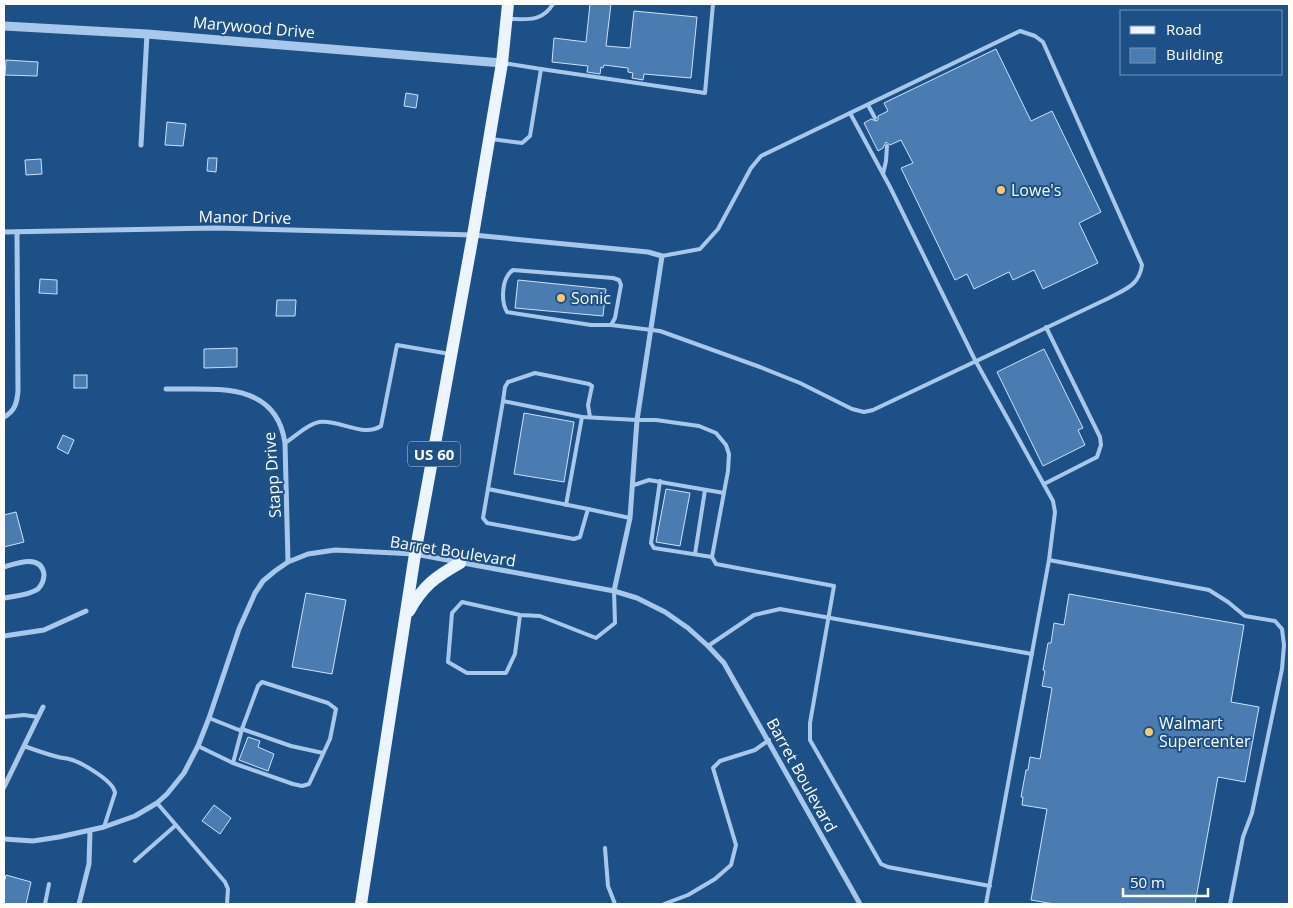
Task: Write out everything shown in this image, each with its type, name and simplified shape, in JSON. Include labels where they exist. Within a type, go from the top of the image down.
[{"type":"main road","name":"US 60","points":[[361,904],[415,554],[452,355],[502,63],[508,4]]},
{"type":"main road","points":[[406,617],[428,583],[460,563]]},
{"type":"street","name":"Marywood Drive","points":[[4,26],[148,34],[502,63]]},
{"type":"street","points":[[141,145],[148,34]]},
{"type":"street","name":"Manor Drive","points":[[4,232],[215,228],[473,235],[648,252],[662,256]]},
{"type":"street","points":[[4,416],[15,407],[18,391],[17,232]]},
{"type":"street","points":[[614,591],[630,518],[638,420],[662,256]]},
{"type":"street","name":"Stapp Drive","points":[[166,389],[230,390],[249,394],[258,398],[278,416],[285,443],[288,562]]},
{"type":"street","name":"Barret Boulevard","points":[[4,839],[33,841],[104,828],[135,816],[157,802],[176,784],[198,746],[210,718],[249,604],[263,581],[288,562],[308,554],[335,550],[415,554],[614,591],[637,598],[665,612],[688,628],[724,663],[860,904]]},
{"type":"street","points":[[4,566],[21,562],[34,562],[40,565],[44,572],[44,578],[39,588],[33,592],[4,598]]},
{"type":"street","points":[[4,636],[44,630],[86,611]]},
{"type":"street","points":[[4,787],[43,707]]},
{"type":"street","points":[[79,904],[89,864],[90,831]]},
{"type":"lane","points":[[506,19],[537,19],[548,11],[553,4]]},
{"type":"lane","points":[[502,63],[705,93],[713,4]]},
{"type":"lane","points":[[611,325],[615,318],[621,285],[619,280],[513,270],[508,273],[505,279],[504,306],[508,312],[601,326],[611,325],[650,329],[760,367],[800,383],[852,409],[864,412],[873,410],[1109,298],[1134,284],[1141,276],[1142,265],[1043,42],[1035,36],[1020,31],[761,156],[751,168],[718,229],[700,249],[662,256]]},
{"type":"lane","points":[[489,139],[522,143],[530,136],[541,69]]},
{"type":"lane","points":[[868,105],[875,118]]},
{"type":"lane","points":[[850,113],[883,174],[975,360],[1053,501],[1056,512],[1049,560],[986,904]]},
{"type":"lane","points":[[883,174],[887,146]]},
{"type":"lane","points":[[1044,484],[1097,458],[1102,445],[1100,437],[1046,327]]},
{"type":"lane","points":[[285,443],[318,422],[368,430],[377,429],[382,426],[397,345],[452,355]]},
{"type":"lane","points":[[588,509],[580,537],[574,539],[487,523],[483,518],[505,387],[508,382],[535,373],[589,384],[592,386],[588,405],[590,417]]},
{"type":"lane","points":[[503,401],[582,417],[656,420],[699,426],[716,433],[726,445],[729,454],[712,557],[716,564],[834,586],[810,723],[810,740],[881,864],[888,867],[990,886]]},
{"type":"lane","points":[[566,505],[582,417]]},
{"type":"lane","points":[[634,485],[649,480],[724,493]]},
{"type":"lane","points":[[660,482],[651,543],[654,548],[712,557]]},
{"type":"lane","points":[[488,489],[630,518]]},
{"type":"lane","points":[[695,554],[705,490]]},
{"type":"lane","points":[[1049,560],[1209,590],[1245,616],[1275,621],[1282,629],[1284,645],[1282,669],[1252,813],[1243,836],[1230,904]]},
{"type":"lane","points":[[520,615],[515,654],[506,673],[467,673],[448,662],[452,613],[462,602],[520,615],[540,616],[596,638],[615,623],[614,591]]},
{"type":"lane","points":[[708,646],[754,615],[780,609],[1032,654]]},
{"type":"lane","points":[[198,746],[233,763],[302,786],[309,784],[330,739],[336,709],[328,703],[262,682],[258,686],[242,729],[233,763]]},
{"type":"lane","points":[[4,717],[24,715],[38,717]]},
{"type":"lane","points":[[210,718],[239,730],[242,729],[291,746],[323,753]]},
{"type":"lane","points":[[664,904],[688,895],[708,883],[731,865],[736,845],[713,768],[720,761],[755,750],[769,740]]},
{"type":"lane","points":[[24,746],[70,759],[85,766],[114,787],[115,793],[104,828]]},
{"type":"lane","points":[[4,773],[9,777]]},
{"type":"lane","points":[[157,802],[225,882],[228,889],[227,904]]},
{"type":"lane","points":[[135,861],[176,825]]},
{"type":"lane","points":[[605,848],[608,886],[615,904]]},
{"type":"lane","points":[[45,904],[49,884]]},
{"type":"building","points":[[590,4],[611,4],[606,46],[630,48],[634,11],[697,17],[691,78],[644,74],[643,80],[632,78],[633,73],[628,72],[628,68],[604,65],[603,68],[601,67],[600,74],[587,72],[588,66],[552,62],[554,38],[586,42]]},
{"type":"building","name":"Lowe's","points":[[996,49],[1031,121],[1052,111],[1101,212],[1079,223],[1098,263],[1043,289],[1034,270],[1013,280],[1009,272],[974,289],[967,274],[955,280],[901,168],[913,163],[901,140],[890,145],[886,142],[883,148],[878,151],[864,123],[871,119],[878,120],[878,116],[888,111],[884,103]]},
{"type":"building","points":[[6,60],[38,62],[37,76],[5,75]]},
{"type":"building","points":[[406,93],[418,95],[416,108],[404,106]]},
{"type":"building","points":[[167,122],[186,124],[183,146],[165,145]]},
{"type":"building","points":[[208,158],[217,158],[216,172],[207,171]]},
{"type":"building","points":[[41,159],[42,174],[26,175],[25,160]]},
{"type":"building","points":[[40,279],[57,280],[57,294],[39,293]]},
{"type":"building","points":[[518,280],[606,289],[603,316],[515,308]]},
{"type":"building","points":[[277,300],[296,300],[295,316],[276,316]]},
{"type":"building","points":[[237,348],[237,367],[204,368],[204,349]]},
{"type":"building","points":[[1044,349],[1083,428],[1078,430],[1085,445],[1043,466],[997,372]]},
{"type":"building","points":[[74,375],[87,375],[87,388],[74,388]]},
{"type":"building","points":[[524,413],[574,422],[564,482],[514,474]]},
{"type":"building","points":[[63,435],[74,440],[68,454],[57,448]]},
{"type":"building","points":[[666,489],[690,493],[680,546],[656,542]]},
{"type":"building","points":[[16,512],[24,542],[4,547],[4,515]]},
{"type":"building","points":[[306,593],[346,600],[332,674],[292,667]]},
{"type":"building","name":"Walmart Supercenter","points":[[1069,594],[1244,625],[1231,702],[1259,707],[1245,782],[1218,777],[1195,904],[1054,904],[1031,900],[1047,809],[1022,805],[1023,797],[1021,797],[1030,757],[1040,759],[1052,688],[1042,686],[1045,671],[1043,670],[1048,643],[1051,643],[1054,623],[1064,625]]},
{"type":"building","points":[[248,737],[260,741],[258,747],[274,754],[268,771],[239,760]]},
{"type":"building","points":[[214,805],[231,818],[220,834],[202,821]]},
{"type":"building","points":[[6,875],[31,882],[26,904],[4,904]]},
{"type":"place","name":"Lowe's","points":[[1001,190]]},
{"type":"place","name":"Sonic","points":[[561,298]]},
{"type":"place","name":"Walmart Supercenter","points":[[1149,732]]}]
